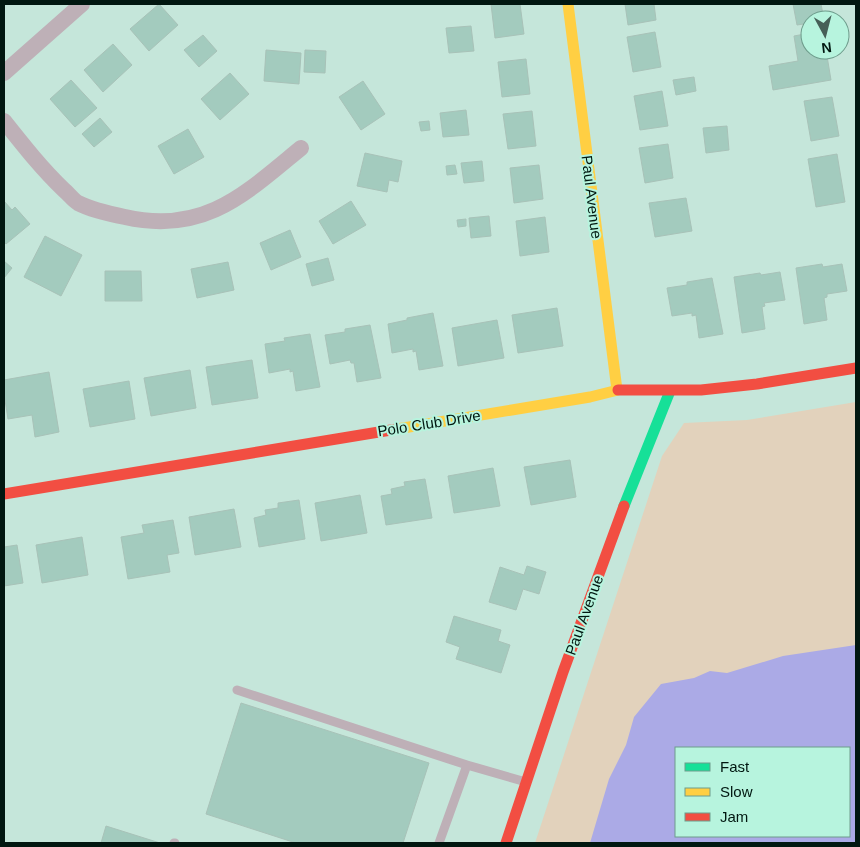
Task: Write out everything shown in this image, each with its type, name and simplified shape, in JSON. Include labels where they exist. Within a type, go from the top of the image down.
[{"type":"street","points":[[4,73],[82,4]]},
{"type":"street","name":"Paul Avenue","points":[[568,4],[617,390]]},
{"type":"street","points":[[4,122],[49,176],[78,202],[106,213],[143,221],[170,222],[195,217],[218,209],[249,190],[301,148]]},
{"type":"street","name":"Polo Club Drive","points":[[4,494],[617,390],[701,390],[757,384],[856,368]]},
{"type":"street","name":"Paul Avenue","points":[[506,843],[576,634],[670,390]]},
{"type":"lane","points":[[237,690],[467,765],[526,782]]},
{"type":"lane","points":[[439,843],[467,765]]},
{"type":"shaded area","points":[[856,402],[856,843],[535,843],[662,456],[684,423],[747,420]]},
{"type":"water","points":[[856,645],[856,843],[590,843],[609,779],[626,745],[634,717],[661,684],[694,678],[710,671],[727,673],[783,656]]},
{"type":"building","points":[[159,4],[178,25],[149,51],[130,29]]},
{"type":"building","points":[[491,4],[520,4],[524,34],[495,38]]},
{"type":"building","points":[[625,4],[654,4],[656,20],[628,25]]},
{"type":"building","points":[[793,4],[821,4],[822,10],[800,10],[800,25],[797,25]]},
{"type":"building","points":[[471,26],[474,51],[449,53],[446,28]]},
{"type":"building","points":[[655,32],[661,67],[633,72],[627,37]]},
{"type":"building","points":[[203,35],[217,51],[199,67],[184,50]]},
{"type":"building","points":[[800,35],[800,60],[828,60],[831,80],[773,90],[769,66],[798,61],[794,36]]},
{"type":"building","points":[[113,44],[132,65],[103,92],[84,70]]},
{"type":"building","points":[[266,50],[301,53],[299,84],[264,81]]},
{"type":"building","points":[[305,50],[326,51],[325,73],[304,72]]},
{"type":"building","points":[[526,59],[530,94],[502,97],[498,62]]},
{"type":"building","points":[[230,73],[249,94],[220,120],[201,99]]},
{"type":"building","points":[[694,77],[696,91],[676,95],[673,80]]},
{"type":"building","points":[[71,80],[97,108],[75,127],[50,99]]},
{"type":"building","points":[[363,81],[385,114],[361,130],[339,97]]},
{"type":"building","points":[[662,91],[668,126],[640,130],[634,96]]},
{"type":"building","points":[[832,97],[839,136],[811,141],[804,101]]},
{"type":"building","points":[[466,110],[469,135],[443,137],[440,113]]},
{"type":"building","points":[[532,111],[536,146],[508,149],[503,114]]},
{"type":"building","points":[[100,118],[112,132],[94,147],[82,134]]},
{"type":"building","points":[[429,121],[430,130],[421,131],[419,122]]},
{"type":"building","points":[[727,126],[729,150],[706,153],[703,128]]},
{"type":"building","points":[[188,129],[204,157],[174,174],[158,146]]},
{"type":"building","points":[[668,144],[673,178],[645,183],[639,148]]},
{"type":"building","points":[[365,153],[402,161],[398,182],[389,180],[387,192],[357,186]]},
{"type":"building","points":[[837,154],[845,202],[816,207],[808,159]]},
{"type":"building","points":[[482,161],[484,181],[464,183],[461,163]]},
{"type":"building","points":[[455,165],[457,174],[447,175],[446,166]]},
{"type":"building","points":[[539,165],[543,199],[514,203],[510,168]]},
{"type":"building","points":[[686,198],[692,231],[655,237],[649,203]]},
{"type":"building","points":[[4,201],[12,210],[15,207],[30,224],[6,244],[4,242]]},
{"type":"building","points":[[351,201],[366,225],[333,244],[319,221]]},
{"type":"building","points":[[489,216],[491,236],[471,238],[469,218]]},
{"type":"building","points":[[545,217],[549,252],[520,256],[516,221]]},
{"type":"building","points":[[466,219],[466,226],[458,227],[457,220]]},
{"type":"building","points":[[290,230],[301,257],[271,270],[260,243]]},
{"type":"building","points":[[45,236],[82,255],[61,296],[24,277]]},
{"type":"building","points":[[328,258],[334,280],[312,286],[306,264]]},
{"type":"building","points":[[4,261],[12,268],[4,278]]},
{"type":"building","points":[[228,262],[234,290],[197,298],[191,269]]},
{"type":"building","points":[[822,264],[823,267],[842,264],[847,291],[827,294],[827,297],[824,298],[827,320],[804,324],[796,268]]},
{"type":"building","points":[[105,271],[141,271],[142,301],[105,301]]},
{"type":"building","points":[[780,272],[785,300],[764,303],[765,306],[762,307],[765,329],[742,333],[734,277]]},
{"type":"building","points":[[712,278],[723,334],[699,338],[696,315],[692,316],[692,313],[672,316],[667,288],[687,285],[687,282]]},
{"type":"building","points":[[557,308],[563,346],[518,353],[512,315]]},
{"type":"building","points":[[433,313],[443,366],[419,370],[416,351],[413,352],[413,349],[392,353],[388,324]]},
{"type":"building","points":[[497,320],[504,358],[458,366],[452,328]]},
{"type":"building","points":[[370,325],[381,378],[357,382],[354,363],[351,363],[350,360],[330,364],[325,335],[345,332],[345,329]]},
{"type":"building","points":[[310,334],[320,387],[296,391],[293,371],[290,372],[290,369],[269,373],[265,344],[285,341],[284,338]]},
{"type":"building","points":[[252,360],[258,398],[212,405],[206,367]]},
{"type":"building","points":[[190,370],[196,408],[151,416],[144,378]]},
{"type":"building","points":[[49,372],[59,432],[35,437],[32,415],[8,419],[4,380]]},
{"type":"building","points":[[129,381],[135,419],[90,427],[83,389]]},
{"type":"building","points":[[570,460],[576,497],[531,505],[524,467]]},
{"type":"building","points":[[493,468],[500,506],[454,513],[448,476]]},
{"type":"building","points":[[425,479],[432,518],[386,525],[381,496],[392,494],[391,489],[405,486],[404,482]]},
{"type":"building","points":[[360,495],[367,533],[321,541],[315,503]]},
{"type":"building","points":[[299,500],[305,539],[259,547],[254,518],[266,515],[265,510],[278,508],[278,503]]},
{"type":"building","points":[[234,509],[241,547],[195,555],[189,517]]},
{"type":"building","points":[[173,520],[179,553],[167,555],[170,572],[128,579],[121,537],[144,533],[142,525]]},
{"type":"building","points":[[82,537],[88,575],[42,583],[36,545]]},
{"type":"building","points":[[17,545],[23,583],[4,586],[4,547]]},
{"type":"building","points":[[527,566],[546,572],[539,594],[523,589],[516,610],[489,602],[500,567],[524,575]]},
{"type":"building","points":[[454,616],[501,630],[498,641],[510,645],[501,673],[456,659],[460,647],[446,642]]},
{"type":"building","points":[[241,703],[429,763],[403,843],[296,843],[206,814]]},
{"type":"building","points":[[106,826],[160,843],[101,843]]},
{"type":"traffic: fast","points":[[624,506],[670,391]]},
{"type":"traffic: slow","points":[[568,4],[617,390]]},
{"type":"traffic: slow","points":[[397,429],[590,397],[618,390]]},
{"type":"traffic: jam","points":[[618,390],[701,390],[757,384],[856,368]]},
{"type":"traffic: jam","points":[[4,494],[397,429]]},
{"type":"traffic: jam","points":[[506,843],[563,672],[624,506]]}]
